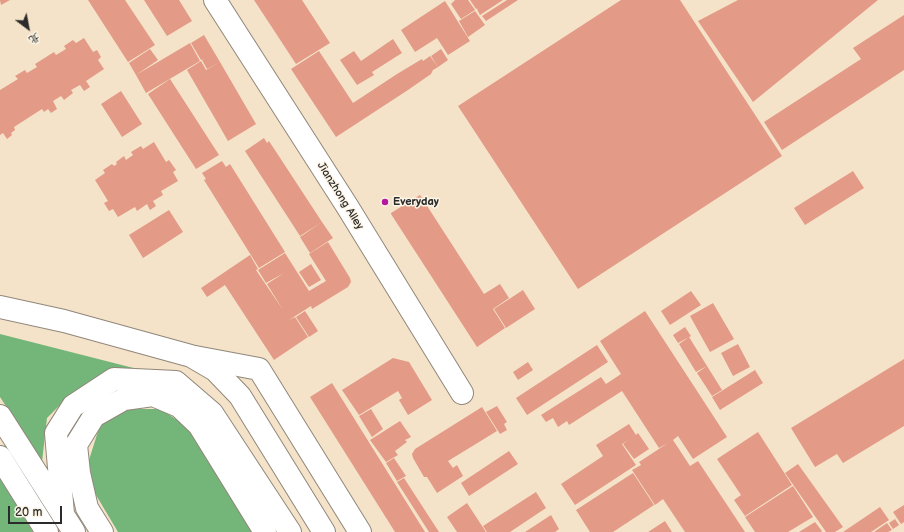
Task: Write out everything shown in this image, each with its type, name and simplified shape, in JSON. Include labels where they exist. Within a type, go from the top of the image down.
[{"type":"street","name":"Jianzhong Alley","points":[[215,0],[342,199],[462,393]]},
{"type":"street","points":[[0,307],[64,322],[191,356],[259,369],[360,532]]},
{"type":"street","points":[[191,356],[215,370],[240,396],[324,532]]},
{"type":"street","points":[[63,514],[56,432],[73,406],[114,379],[176,382],[212,413],[290,532]]},
{"type":"street","points":[[102,532],[87,508],[79,473],[76,445],[94,416],[124,399],[153,395],[179,406],[199,425],[265,532]]},
{"type":"street","points":[[0,416],[74,532]]},
{"type":"street","points":[[0,457],[47,532]]},
{"type":"green space","points":[[0,334],[165,376],[113,375],[72,393],[47,418],[42,462],[0,397]]},
{"type":"green space","points":[[119,409],[161,409],[193,431],[254,532],[118,532],[93,490],[89,460],[100,425]]},
{"type":"green space","points":[[0,478],[33,532],[0,532]]},
{"type":"building","points":[[0,0],[10,0],[1,5]]},
{"type":"building","points":[[88,0],[125,0],[155,45],[128,62]]},
{"type":"building","points":[[144,0],[179,0],[192,21],[167,36]]},
{"type":"building","points":[[254,0],[302,0],[330,43],[296,64]]},
{"type":"building","points":[[455,0],[468,0],[475,10],[461,19],[451,4]]},
{"type":"building","points":[[470,0],[503,0],[480,15],[477,9],[478,8],[476,9]]},
{"type":"building","points":[[507,0],[518,0],[486,21],[482,16]]},
{"type":"building","points":[[621,0],[680,0],[782,156],[578,289],[458,106]]},
{"type":"building","points":[[738,0],[878,0],[753,102],[698,21]]},
{"type":"building","points":[[445,1],[470,41],[448,55],[437,38],[415,52],[401,30]]},
{"type":"building","points":[[475,11],[485,25],[468,37],[459,21]]},
{"type":"building","points":[[904,15],[904,70],[782,150],[764,122],[861,59],[853,48]]},
{"type":"building","points":[[204,35],[220,62],[207,69],[202,60],[204,59],[201,60],[191,43]]},
{"type":"building","points":[[84,38],[93,52],[97,50],[101,57],[98,60],[104,69],[86,81],[90,87],[84,91],[80,85],[71,90],[73,93],[64,100],[61,96],[53,101],[57,109],[51,113],[48,109],[44,112],[42,109],[14,127],[15,130],[7,139],[3,133],[0,135],[0,90],[18,79],[15,76],[25,70],[27,73],[37,67],[35,64],[54,52],[56,55],[66,49],[64,46],[73,40],[76,43]]},
{"type":"building","points":[[393,39],[402,53],[372,72],[374,75],[357,85],[340,60],[354,51],[361,61]]},
{"type":"building","points":[[190,43],[200,61],[146,93],[136,75]]},
{"type":"building","points":[[150,49],[158,60],[136,75],[129,63]]},
{"type":"building","points":[[441,49],[448,60],[438,67],[431,56]]},
{"type":"building","points":[[319,51],[353,103],[397,74],[408,90],[336,137],[291,69]]},
{"type":"building","points":[[430,56],[438,67],[433,70],[431,74],[408,90],[397,74]]},
{"type":"building","points":[[201,61],[206,70],[220,62],[256,124],[228,141],[187,70]]},
{"type":"building","points":[[170,79],[219,155],[196,169],[148,94]]},
{"type":"building","points":[[121,91],[142,124],[122,137],[101,104]]},
{"type":"building","points":[[264,138],[267,143],[269,141],[322,222],[300,236],[245,151]]},
{"type":"building","points":[[154,142],[166,162],[169,160],[176,170],[173,172],[178,181],[161,191],[163,195],[153,201],[156,206],[150,210],[147,204],[137,211],[135,207],[118,217],[113,209],[109,211],[104,203],[108,201],[95,180],[105,173],[103,170],[112,164],[114,166],[117,164],[116,162],[124,156],[126,160],[133,155],[131,152],[141,146],[143,149]]},
{"type":"building","points":[[222,161],[226,167],[230,164],[285,252],[259,268],[204,180],[206,179],[202,173]]},
{"type":"building","points":[[853,171],[864,188],[805,225],[794,208]]},
{"type":"building","points":[[420,195],[484,294],[500,284],[509,298],[493,309],[505,328],[477,347],[391,214]]},
{"type":"building","points":[[169,210],[183,232],[143,258],[129,235]]},
{"type":"building","points":[[322,222],[333,238],[310,253],[300,237]]},
{"type":"building","points":[[328,242],[351,282],[348,287],[312,309],[311,306],[289,320],[295,317],[308,337],[274,360],[225,285],[207,297],[201,288],[250,255],[258,269],[256,270],[283,310],[267,284],[284,273],[266,283],[258,270],[285,253],[309,291],[326,281],[309,254]]},
{"type":"building","points":[[311,264],[321,280],[309,287],[299,272]]},
{"type":"building","points":[[523,290],[535,309],[506,328],[494,309]]},
{"type":"building","points":[[691,291],[701,305],[670,325],[661,311]]},
{"type":"building","points":[[713,303],[734,339],[710,352],[690,316]]},
{"type":"building","points":[[305,311],[318,331],[309,337],[296,317]]},
{"type":"building","points":[[645,311],[727,437],[693,459],[678,436],[673,440],[690,466],[698,461],[745,532],[685,532],[663,499],[655,505],[632,470],[641,465],[639,462],[668,443],[659,448],[622,391],[569,425],[567,421],[558,427],[553,418],[546,422],[541,415],[601,377],[606,384],[621,374],[600,341]]},
{"type":"building","points":[[685,327],[691,336],[678,343],[673,335]]},
{"type":"building","points":[[689,337],[707,366],[696,372],[679,344]]},
{"type":"building","points":[[738,344],[750,367],[733,376],[721,353]]},
{"type":"building","points":[[597,345],[608,362],[527,415],[516,398]]},
{"type":"building","points":[[393,358],[409,362],[432,400],[408,415],[399,400],[402,398],[398,391],[359,415],[342,390]]},
{"type":"building","points":[[904,359],[904,426],[843,463],[837,454],[815,467],[791,428]]},
{"type":"building","points":[[528,362],[533,370],[518,380],[513,372]]},
{"type":"building","points":[[707,366],[722,390],[712,396],[697,373]]},
{"type":"building","points":[[755,370],[763,383],[720,410],[712,397]]},
{"type":"building","points":[[332,383],[425,532],[395,532],[310,397]]},
{"type":"building","points":[[497,406],[507,422],[504,424],[507,430],[500,434],[486,412]]},
{"type":"building","points":[[482,407],[497,431],[448,461],[453,468],[457,465],[463,476],[437,493],[427,477],[424,477],[412,454],[415,449]]},
{"type":"building","points":[[371,409],[383,429],[372,437],[359,416]]},
{"type":"building","points":[[400,421],[411,437],[405,440],[407,442],[395,451],[398,455],[386,462],[370,440]]},
{"type":"building","points":[[629,424],[636,435],[638,433],[649,449],[634,459],[623,444],[628,440],[622,444],[636,465],[575,505],[561,484],[603,456],[596,445]]},
{"type":"building","points":[[758,432],[792,485],[745,516],[734,500],[741,495],[717,459]]},
{"type":"building","points":[[509,451],[518,464],[469,496],[461,483]]},
{"type":"building","points":[[394,458],[406,476],[397,481],[386,463]]},
{"type":"building","points":[[798,464],[843,527],[835,532],[826,532],[785,473]]},
{"type":"building","points":[[633,473],[654,505],[613,532],[590,532],[576,510]]},
{"type":"building","points":[[404,478],[439,532],[429,532],[397,482]]},
{"type":"building","points":[[793,486],[813,517],[788,532],[755,532],[745,517]]},
{"type":"building","points":[[536,492],[546,508],[510,532],[487,532],[483,526]]},
{"type":"building","points":[[467,503],[486,532],[457,532],[447,517]]},
{"type":"building","points":[[904,505],[904,522],[901,524],[893,512]]},
{"type":"building","points":[[880,507],[889,520],[871,532],[843,532]]},
{"type":"building","points":[[551,515],[559,529],[555,532],[525,532]]},
{"type":"building","points":[[895,519],[899,525],[893,529],[889,523]]},
{"type":"building","points":[[665,521],[672,532],[648,532]]},
{"type":"building","points":[[815,522],[822,531],[821,532],[799,532]]},
{"type":"building","points":[[887,523],[892,530],[888,532],[874,532]]},
{"type":"place","name":"Everyday","points":[[385,202]]}]
